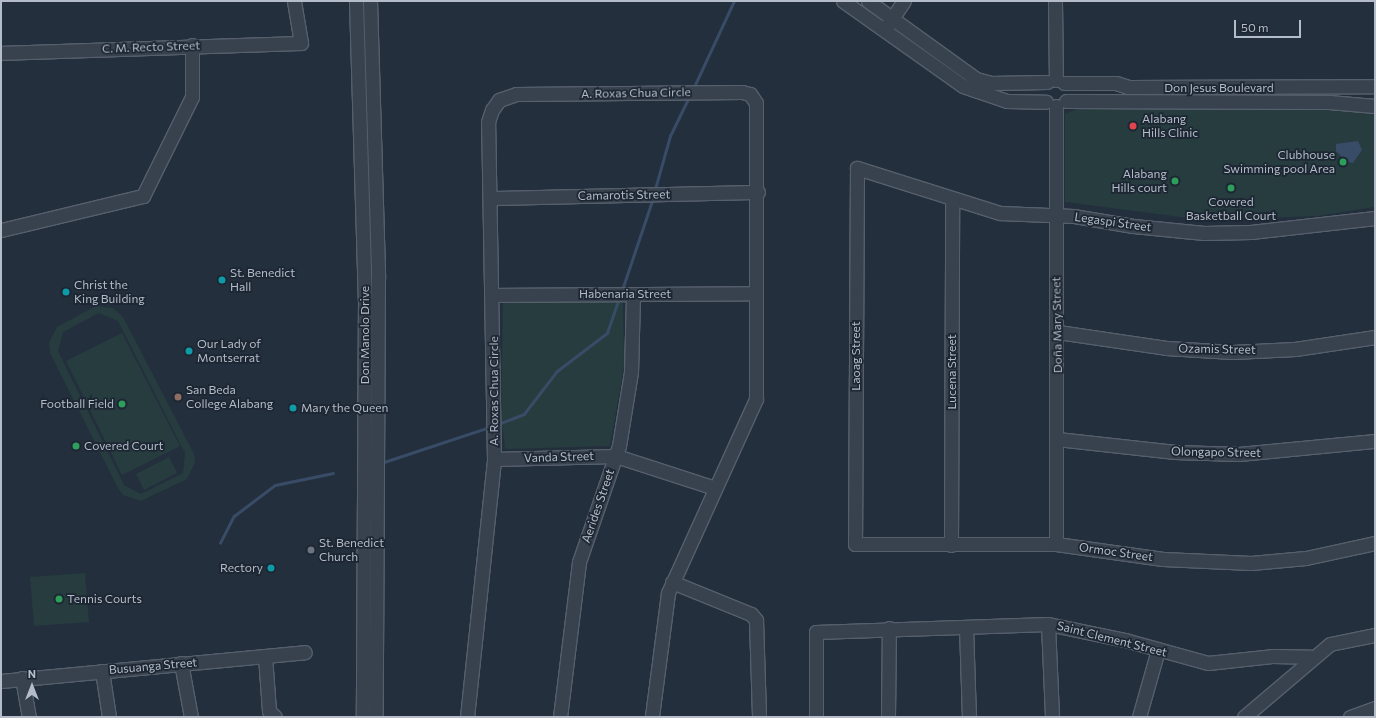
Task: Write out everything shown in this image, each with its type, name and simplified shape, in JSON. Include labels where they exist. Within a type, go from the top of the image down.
[{"type":"street","name":"C. M. Recto Street","points":[[1,53],[192,45],[301,43],[294,1]]},
{"type":"street","name":"Don Manolo Drive","points":[[356,1],[362,224],[372,363],[378,628],[376,717]]},
{"type":"street","name":"Don Manolo Drive","points":[[363,717],[377,224],[370,1]]},
{"type":"street","name":"Don Jesus Boulevard","points":[[843,1],[888,24],[966,74],[991,83],[1116,83],[1128,93],[1329,102],[1375,106]]},
{"type":"street","name":"Don Jesus Boulevard","points":[[868,1],[888,24],[962,86],[1007,101],[1056,103],[1128,93],[1375,86]]},
{"type":"street","points":[[888,24],[904,1]]},
{"type":"street","points":[[1055,1],[1056,82]]},
{"type":"street","points":[[1,230],[143,196],[192,97],[192,45]]},
{"type":"street","points":[[1056,82],[1068,90],[1056,103],[1042,92],[1056,82]]},
{"type":"street","points":[[989,96],[991,83]]},
{"type":"street","points":[[1329,88],[1329,102]]},
{"type":"street","name":"A. Roxas Chua Circle","points":[[468,717],[494,460],[494,295],[488,122],[499,100],[516,94],[742,92],[750,94],[756,103],[758,192],[756,399],[672,582],[652,717]]},
{"type":"street","name":"Doña Mary Street","points":[[1056,103],[1054,217],[1058,332],[1056,544]]},
{"type":"street","name":"Legaspi Street","points":[[857,168],[1000,213],[1054,217],[1073,216],[1133,226],[1204,233],[1293,230],[1375,218]]},
{"type":"street","name":"Laoag Street","points":[[855,544],[857,168]]},
{"type":"street","name":"Camarotis Street","points":[[491,198],[758,192]]},
{"type":"street","name":"Lucena Street","points":[[951,545],[952,199]]},
{"type":"street","points":[[362,224],[377,224]]},
{"type":"street","name":"Habenaria Street","points":[[494,295],[756,293]]},
{"type":"street","name":"Aerides Street","points":[[560,717],[579,562],[616,456],[631,372],[625,295]]},
{"type":"street","name":"Ozamis Street","points":[[1058,332],[1166,348],[1233,352],[1295,349],[1375,337]]},
{"type":"street","name":"Olongapo Street","points":[[1058,438],[1175,452],[1239,454],[1375,441]]},
{"type":"street","name":"Vanda Street","points":[[494,460],[616,456],[715,488]]},
{"type":"street","name":"Ormoc Street","points":[[855,544],[1056,544],[1162,559],[1250,563],[1306,558],[1375,543]]},
{"type":"street","points":[[672,582],[751,614],[756,620],[759,717]]},
{"type":"street","points":[[365,624],[378,628]]},
{"type":"street","points":[[1048,624],[1052,717]]},
{"type":"street","name":"Saint Clement Street","points":[[816,717],[816,632],[889,628],[1048,624],[1208,663],[1272,656],[1311,657]]},
{"type":"street","points":[[966,627],[969,717]]},
{"type":"street","points":[[888,717],[889,628]]},
{"type":"street","points":[[1244,717],[1311,657],[1330,644],[1375,635]]},
{"type":"street","points":[[1139,717],[1158,650]]},
{"type":"street","name":"Busuanga Street","points":[[1,681],[305,652]]},
{"type":"street","points":[[264,656],[269,711],[275,717]]},
{"type":"street","points":[[181,663],[191,717]]},
{"type":"street","points":[[102,671],[110,717]]},
{"type":"street","points":[[22,678],[29,717]]},
{"type":"street","points":[[1354,716],[1375,708]]},
{"type":"green space","points":[[1375,102],[1375,207],[1317,216],[1204,220],[1065,202],[1065,114],[1082,107]]},
{"type":"green space","points":[[623,301],[624,367],[610,446],[505,449],[501,413],[503,302]]},
{"type":"green space","points":[[96,306],[113,308],[123,317],[194,454],[195,462],[187,479],[141,501],[123,495],[118,488],[50,353],[49,342],[57,327]],"holes":[[[99,313],[118,321],[185,453],[183,473],[141,494],[124,485],[58,351],[63,332]]]},
{"type":"green space","name":"Football Field","points":[[122,333],[180,446],[122,475],[66,361]]},
{"type":"green space","points":[[169,457],[177,473],[144,490],[136,474]]},
{"type":"green space","name":"Tennis Courts","points":[[85,573],[89,622],[34,626],[30,577]]},
{"type":"water","points":[[1358,141],[1362,150],[1353,163],[1347,162],[1336,151],[1336,144]]},
{"type":"waterway","points":[[693,89],[734,1]]},
{"type":"waterway","points":[[655,189],[670,136],[689,97]]},
{"type":"waterway","points":[[622,290],[653,198]]},
{"type":"waterway","points":[[498,424],[524,414],[557,371],[607,333],[619,299]]},
{"type":"waterway","points":[[384,462],[490,427]]},
{"type":"waterway","points":[[220,543],[234,516],[275,485],[333,473]]},
{"type":"place","name":"Alabang Hills Clinic","points":[[1133,126]]},
{"type":"place","name":"Clubhouse Swimming pool Area","points":[[1343,162]]},
{"type":"place","name":"Alabang Hills court","points":[[1175,181]]},
{"type":"place","name":"Covered Basketball Court","points":[[1231,188]]},
{"type":"place","name":"St. Benedict Hall","points":[[222,280]]},
{"type":"place","name":"Christ the King Building","points":[[66,292]]},
{"type":"place","name":"Our Lady of Montserrat","points":[[189,351]]},
{"type":"place","name":"San Beda College Alabang","points":[[178,397]]},
{"type":"place","name":"Football Field","points":[[122,404]]},
{"type":"place","name":"Mary the Queen","points":[[293,408]]},
{"type":"place","name":"Covered Court","points":[[76,446]]},
{"type":"place","name":"St. Benedict Church","points":[[311,550]]},
{"type":"place","name":"Rectory","points":[[271,568]]},
{"type":"place","name":"Tennis Courts","points":[[59,599]]}]
